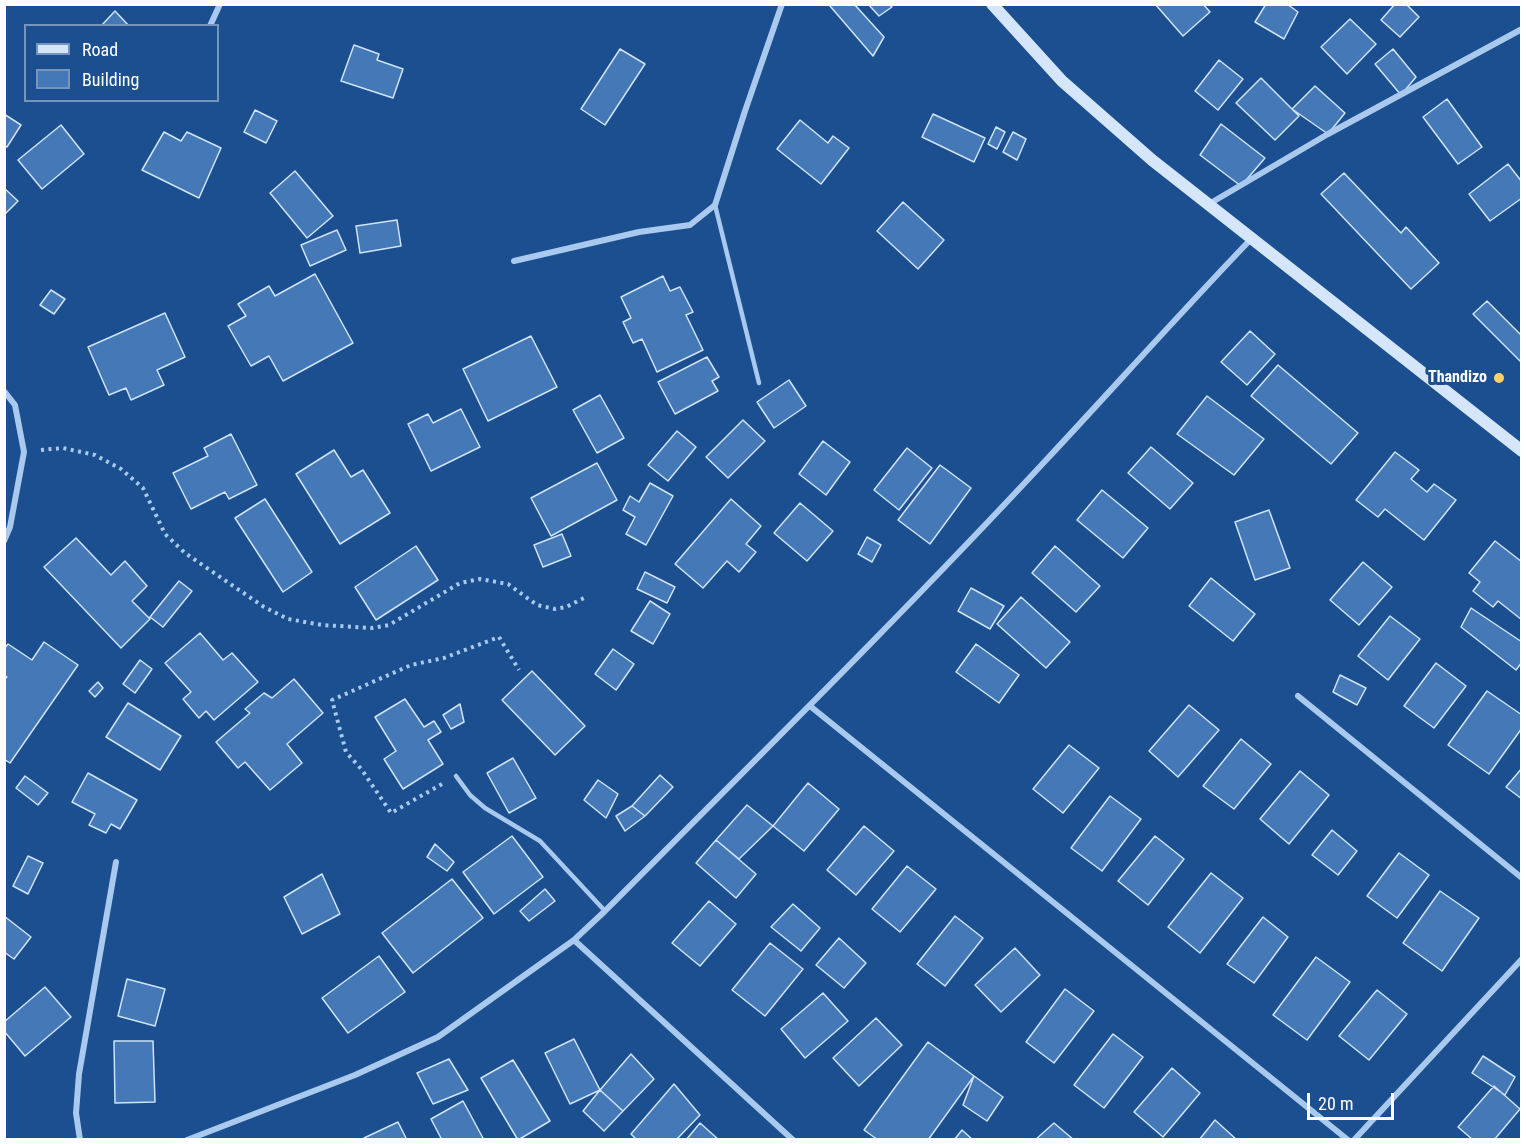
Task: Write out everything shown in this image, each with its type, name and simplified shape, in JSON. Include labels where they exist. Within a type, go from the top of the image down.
[{"type":"main road","points":[[992,4],[1062,81],[1152,160],[1521,451]]},
{"type":"street","points":[[211,24],[220,4]]},
{"type":"street","points":[[514,261],[639,232],[690,225],[715,205],[744,111],[782,4]]},
{"type":"street","points":[[1209,204],[1328,134],[1521,29]]},
{"type":"street","points":[[187,1140],[355,1075],[438,1037],[574,939],[605,911],[810,706],[1048,458],[1149,346],[1252,238]]},
{"type":"street","points":[[4,391],[15,405],[24,452],[10,527],[4,541]]},
{"type":"street","points":[[1298,696],[1521,878]]},
{"type":"street","points":[[810,706],[1348,1140]]},
{"type":"street","points":[[81,1140],[76,1113],[79,1074],[116,862]]},
{"type":"street","points":[[574,939],[793,1140]]},
{"type":"street","points":[[1354,1140],[1521,959]]},
{"type":"lane","points":[[715,205],[759,383]]},
{"type":"lane","points":[[456,776],[470,795],[485,808],[540,841],[605,911]]},
{"type":"path","points":[[24,452],[63,448],[95,455],[121,469],[143,488],[165,534],[185,553],[264,607],[288,619],[322,625],[372,628],[389,625],[460,583],[480,579],[508,584],[537,605],[555,609],[566,607],[584,598]]},
{"type":"path","points":[[456,776],[391,813],[362,770],[346,752],[332,700],[411,665],[444,658],[499,637],[519,670]]},
{"type":"building","points":[[831,4],[854,4],[884,37],[873,56],[830,6]]},
{"type":"building","points":[[868,4],[889,4],[892,7],[879,16]]},
{"type":"building","points":[[1155,4],[1203,4],[1210,12],[1183,36]]},
{"type":"building","points":[[1266,4],[1287,4],[1298,12],[1284,39],[1255,22]]},
{"type":"building","points":[[1395,4],[1406,4],[1419,17],[1400,37],[1381,20]]},
{"type":"building","points":[[115,11],[127,24],[103,24]]},
{"type":"building","points":[[1350,19],[1376,44],[1347,74],[1321,47]]},
{"type":"building","points":[[354,45],[379,54],[377,60],[403,69],[393,98],[341,81]]},
{"type":"building","points":[[620,49],[645,64],[605,125],[581,109]]},
{"type":"building","points":[[1393,49],[1416,77],[1401,95],[1375,64]]},
{"type":"building","points":[[1219,60],[1243,79],[1218,110],[1195,91]]},
{"type":"building","points":[[1261,78],[1299,116],[1275,140],[1236,103]]},
{"type":"building","points":[[1315,86],[1345,113],[1328,134],[1292,109]]},
{"type":"building","points":[[1447,99],[1482,147],[1458,164],[1423,117]]},
{"type":"building","points":[[255,110],[277,121],[266,143],[244,132]]},
{"type":"building","points":[[4,114],[21,125],[7,147],[4,145]]},
{"type":"building","points":[[933,114],[985,138],[974,162],[922,137]]},
{"type":"building","points":[[800,120],[828,143],[833,136],[849,148],[821,184],[777,149]]},
{"type":"building","points":[[1221,124],[1265,158],[1241,186],[1200,155]]},
{"type":"building","points":[[61,125],[84,154],[42,189],[18,160]]},
{"type":"building","points":[[996,127],[1005,132],[997,149],[988,144]]},
{"type":"building","points":[[164,132],[181,141],[187,132],[221,148],[199,198],[142,170]]},
{"type":"building","points":[[1013,132],[1026,139],[1017,160],[1003,152]]},
{"type":"building","points":[[1508,164],[1522,182],[1522,198],[1490,221],[1469,194]]},
{"type":"building","points":[[295,171],[333,216],[307,238],[270,193]]},
{"type":"building","points":[[1344,173],[1401,233],[1406,227],[1439,263],[1411,289],[1321,194]]},
{"type":"building","points":[[4,188],[18,201],[4,215]]},
{"type":"building","points":[[903,202],[944,240],[918,269],[877,231]]},
{"type":"building","points":[[397,220],[401,246],[360,253],[356,226]]},
{"type":"building","points":[[337,230],[346,250],[310,266],[301,245]]},
{"type":"building","points":[[315,274],[353,343],[283,381],[269,356],[251,366],[228,326],[246,316],[238,304],[269,286],[275,296]]},
{"type":"building","points":[[663,276],[670,291],[680,287],[693,312],[686,315],[703,350],[657,372],[642,339],[633,343],[623,322],[631,318],[621,297]]},
{"type":"building","points":[[51,290],[65,299],[54,314],[40,305]]},
{"type":"building","points":[[1487,301],[1522,336],[1522,363],[1473,314]]},
{"type":"building","points":[[165,313],[185,357],[157,370],[164,385],[131,400],[126,388],[109,395],[88,347]]},
{"type":"building","points":[[1250,331],[1275,354],[1247,385],[1221,362]]},
{"type":"building","points":[[531,336],[557,387],[488,421],[463,369]]},
{"type":"building","points":[[707,357],[719,377],[712,381],[718,391],[675,414],[658,382]]},
{"type":"building","points":[[1278,365],[1358,433],[1331,464],[1251,396]]},
{"type":"building","points":[[789,380],[806,406],[774,428],[757,402]]},
{"type":"building","points":[[600,395],[624,438],[597,453],[573,410]]},
{"type":"building","points":[[1207,396],[1264,439],[1234,475],[1177,434]]},
{"type":"building","points":[[461,409],[480,447],[431,471],[408,424],[428,414],[433,423]]},
{"type":"building","points":[[743,420],[765,441],[728,478],[706,457]]},
{"type":"building","points":[[677,431],[696,447],[668,481],[648,465]]},
{"type":"building","points":[[231,434],[257,485],[229,499],[225,492],[191,509],[173,473],[208,456],[204,448]]},
{"type":"building","points":[[823,441],[850,462],[826,495],[799,474]]},
{"type":"building","points":[[1151,447],[1193,483],[1170,509],[1128,473]]},
{"type":"building","points":[[907,448],[932,468],[899,510],[874,490]]},
{"type":"building","points":[[334,450],[351,477],[363,470],[390,513],[340,544],[296,474]]},
{"type":"building","points":[[1395,452],[1419,470],[1411,479],[1427,492],[1434,484],[1456,500],[1424,540],[1385,509],[1378,517],[1356,500]]},
{"type":"building","points":[[597,463],[617,500],[551,536],[531,498]]},
{"type":"building","points":[[940,465],[971,488],[930,544],[898,520]]},
{"type":"building","points":[[650,483],[673,496],[646,545],[626,534],[635,517],[623,510],[630,496],[639,502]]},
{"type":"building","points":[[1102,490],[1148,528],[1123,558],[1077,520]]},
{"type":"building","points":[[265,499],[312,572],[283,592],[235,518]]},
{"type":"building","points":[[731,499],[761,526],[746,544],[756,552],[739,572],[727,561],[703,588],[675,564]]},
{"type":"building","points":[[800,503],[833,531],[807,561],[774,533]]},
{"type":"building","points":[[1269,510],[1290,568],[1255,580],[1235,522]]},
{"type":"building","points":[[562,534],[571,556],[543,567],[534,545]]},
{"type":"building","points":[[867,537],[881,545],[872,562],[858,554]]},
{"type":"building","points":[[76,538],[111,575],[125,561],[147,586],[132,601],[150,619],[121,648],[44,567]]},
{"type":"building","points":[[1495,541],[1522,562],[1522,620],[1498,601],[1493,607],[1473,591],[1480,582],[1469,573]]},
{"type":"building","points":[[416,546],[438,580],[376,620],[355,587]]},
{"type":"building","points":[[1055,546],[1100,586],[1076,612],[1032,573]]},
{"type":"building","points":[[1363,562],[1392,587],[1359,625],[1330,600]]},
{"type":"building","points":[[645,572],[675,587],[667,603],[637,589]]},
{"type":"building","points":[[1211,578],[1255,614],[1233,641],[1189,606]]},
{"type":"building","points":[[179,581],[192,591],[163,627],[150,617]]},
{"type":"building","points":[[971,588],[1004,606],[990,629],[958,611]]},
{"type":"building","points":[[1021,597],[1070,642],[1046,668],[997,624]]},
{"type":"building","points":[[650,601],[670,614],[653,644],[631,631]]},
{"type":"building","points":[[1471,608],[1522,642],[1522,662],[1516,670],[1461,627]]},
{"type":"building","points":[[1390,616],[1420,639],[1388,680],[1358,656]]},
{"type":"building","points":[[200,633],[223,660],[232,653],[258,682],[214,720],[206,711],[199,718],[183,699],[191,692],[165,663]]},
{"type":"building","points":[[44,642],[78,665],[10,763],[4,759],[4,680],[7,677],[4,675],[4,649],[8,644],[32,660]]},
{"type":"building","points":[[976,644],[1019,675],[999,703],[956,672]]},
{"type":"building","points":[[613,649],[634,664],[616,690],[595,674]]},
{"type":"building","points":[[140,660],[152,669],[135,693],[123,684]]},
{"type":"building","points":[[1436,663],[1466,686],[1434,728],[1404,706]]},
{"type":"building","points":[[532,671],[585,726],[555,755],[502,700]]},
{"type":"building","points":[[1340,675],[1366,688],[1357,705],[1333,692]]},
{"type":"building","points":[[294,679],[323,713],[287,744],[302,763],[270,790],[245,762],[238,768],[216,742],[250,713],[245,709],[264,693],[272,698]]},
{"type":"building","points":[[98,682],[103,688],[95,697],[89,691]]},
{"type":"building","points":[[1487,691],[1522,715],[1522,728],[1489,774],[1448,745]]},
{"type":"building","points":[[405,699],[424,727],[434,721],[441,732],[428,740],[443,764],[403,789],[384,759],[396,751],[375,717]]},
{"type":"building","points":[[128,703],[181,736],[160,770],[106,737]]},
{"type":"building","points":[[460,704],[464,722],[451,729],[443,715]]},
{"type":"building","points":[[1189,705],[1219,730],[1178,777],[1149,751]]},
{"type":"building","points":[[1241,739],[1271,764],[1234,809],[1203,786]]},
{"type":"building","points":[[1069,745],[1099,768],[1063,813],[1033,789]]},
{"type":"building","points":[[513,758],[536,798],[509,813],[487,773]]},
{"type":"building","points":[[1522,768],[1522,799],[1506,787]]},
{"type":"building","points":[[1300,771],[1329,795],[1289,844],[1260,819]]},
{"type":"building","points":[[88,773],[137,800],[120,829],[111,824],[106,833],[89,825],[95,814],[72,802]]},
{"type":"building","points":[[660,775],[673,787],[645,816],[632,806]]},
{"type":"building","points":[[25,776],[48,793],[38,805],[16,788]]},
{"type":"building","points":[[598,780],[618,794],[606,818],[584,800]]},
{"type":"building","points":[[808,783],[839,809],[804,851],[773,826]]},
{"type":"building","points":[[1110,796],[1141,819],[1102,871],[1071,848]]},
{"type":"building","points":[[747,805],[773,826],[739,859],[716,840]]},
{"type":"building","points":[[632,806],[645,816],[625,831],[616,816]]},
{"type":"building","points":[[864,826],[894,851],[856,895],[827,870]]},
{"type":"building","points":[[1332,830],[1357,851],[1338,875],[1312,855]]},
{"type":"building","points":[[512,836],[543,877],[494,914],[463,872]]},
{"type":"building","points":[[1155,836],[1184,859],[1148,905],[1118,881]]},
{"type":"building","points":[[716,840],[756,874],[736,898],[696,863]]},
{"type":"building","points":[[435,844],[454,862],[447,871],[427,857]]},
{"type":"building","points":[[1399,853],[1429,875],[1397,918],[1367,896]]},
{"type":"building","points":[[28,856],[43,863],[28,894],[13,886]]},
{"type":"building","points":[[907,866],[936,889],[900,932],[872,909]]},
{"type":"building","points":[[1211,873],[1243,898],[1200,953],[1168,927]]},
{"type":"building","points":[[322,874],[340,914],[302,934],[284,897]]},
{"type":"building","points":[[452,879],[483,918],[413,973],[382,933]]},
{"type":"building","points":[[545,889],[555,901],[529,921],[520,911]]},
{"type":"building","points":[[1440,891],[1479,918],[1442,971],[1403,943]]},
{"type":"building","points":[[709,901],[736,924],[700,966],[672,943]]},
{"type":"building","points":[[793,904],[820,928],[801,951],[771,927]]},
{"type":"building","points":[[4,916],[31,937],[14,959],[4,952]]},
{"type":"building","points":[[955,916],[983,938],[945,986],[917,964]]},
{"type":"building","points":[[1263,917],[1288,937],[1254,983],[1227,964]]},
{"type":"building","points":[[839,938],[866,963],[844,988],[816,965]]},
{"type":"building","points":[[770,943],[803,969],[765,1016],[732,990]]},
{"type":"building","points":[[1015,948],[1040,975],[1001,1012],[975,985]]},
{"type":"building","points":[[379,956],[405,992],[348,1033],[322,998]]},
{"type":"building","points":[[1316,957],[1350,982],[1307,1040],[1273,1015]]},
{"type":"building","points":[[127,979],[165,989],[155,1026],[118,1016]]},
{"type":"building","points":[[45,987],[71,1017],[25,1056],[4,1031],[4,1022]]},
{"type":"building","points":[[1065,989],[1094,1011],[1054,1063],[1026,1042]]},
{"type":"building","points":[[1377,990],[1407,1014],[1369,1060],[1339,1036]]},
{"type":"building","points":[[823,993],[848,1021],[805,1058],[781,1029]]},
{"type":"building","points":[[876,1018],[902,1045],[859,1086],[833,1058]]},
{"type":"building","points":[[1113,1034],[1143,1057],[1104,1108],[1074,1085]]},
{"type":"building","points":[[574,1039],[600,1090],[570,1104],[545,1053]]},
{"type":"building","points":[[114,1041],[153,1041],[155,1102],[115,1103]]},
{"type":"building","points":[[928,1042],[974,1076],[928,1140],[878,1140],[864,1130]]},
{"type":"building","points":[[631,1054],[654,1079],[623,1111],[600,1090]]},
{"type":"building","points":[[1483,1056],[1515,1077],[1505,1095],[1472,1073]]},
{"type":"building","points":[[449,1059],[468,1090],[433,1104],[417,1073]]},
{"type":"building","points":[[513,1060],[550,1121],[518,1140],[481,1078]]},
{"type":"building","points":[[1172,1068],[1200,1093],[1163,1137],[1134,1112]]},
{"type":"building","points":[[974,1076],[1003,1097],[987,1121],[963,1105]]},
{"type":"building","points":[[674,1084],[700,1115],[676,1140],[637,1140],[631,1134]]},
{"type":"building","points":[[1494,1086],[1520,1109],[1494,1140],[1473,1140],[1458,1127]]},
{"type":"building","points":[[600,1090],[623,1111],[604,1131],[583,1111]]},
{"type":"building","points":[[463,1101],[484,1140],[442,1140],[431,1119]]},
{"type":"building","points":[[1215,1120],[1237,1140],[1199,1140]]},
{"type":"building","points":[[398,1122],[407,1140],[364,1140],[364,1138]]},
{"type":"building","points":[[700,1123],[719,1140],[686,1140]]},
{"type":"building","points":[[1054,1123],[1074,1140],[1035,1140]]},
{"type":"building","points":[[962,1130],[973,1140],[954,1140]]},
{"type":"place","name":"Thandizo","points":[[1499,378]]}]
